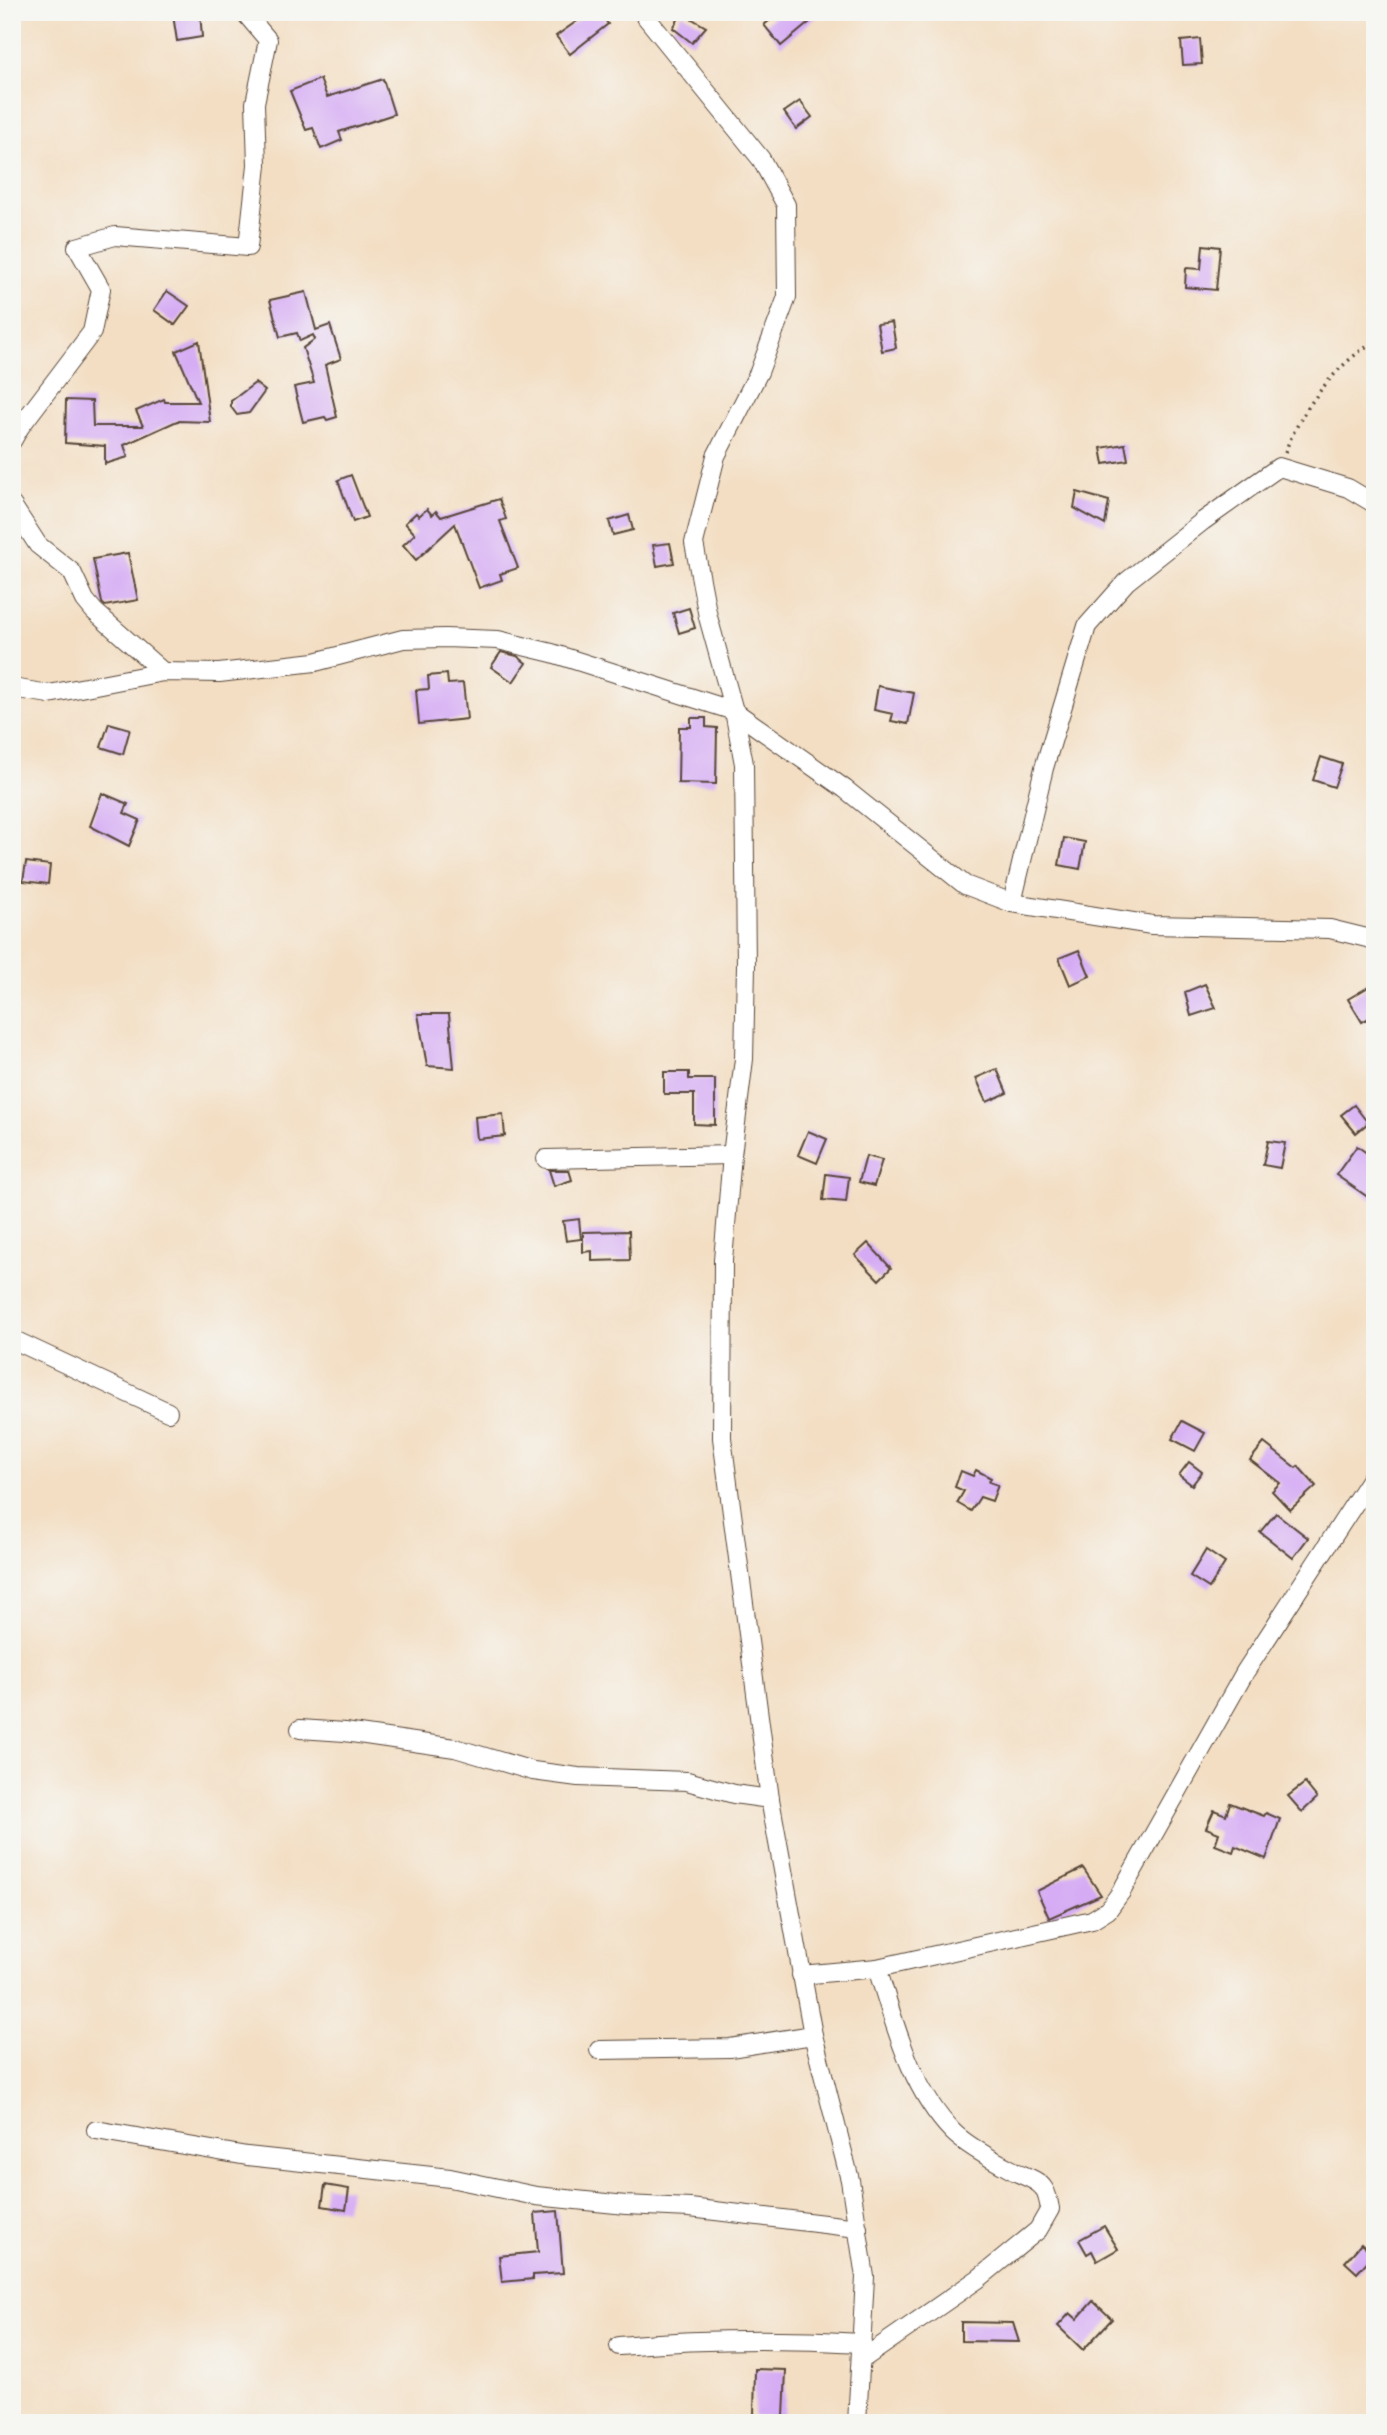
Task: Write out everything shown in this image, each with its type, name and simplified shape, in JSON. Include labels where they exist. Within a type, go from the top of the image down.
[{"type":"street","points":[[12,441],[92,332],[101,289],[77,247],[115,236],[248,247],[257,165],[255,103],[268,40],[247,12]]},
{"type":"street","points":[[642,12],[761,159],[786,205],[787,297],[759,372],[716,456],[694,543],[708,617],[734,711],[744,764],[744,1059],[723,1260],[722,1438],[771,1799],[801,1975],[813,2035],[850,2180],[865,2277],[857,2423]]},
{"type":"street","points":[[1012,903],[1044,768],[1087,626],[1126,582],[1202,521],[1279,467],[1348,488],[1375,505]]},
{"type":"street","points":[[12,505],[38,545],[72,572],[85,600],[94,611],[163,672]]},
{"type":"street","points":[[12,688],[49,694],[163,672],[219,673],[315,662],[403,639],[498,640],[552,653],[734,711],[845,789],[965,886],[1012,903],[1152,925],[1330,929],[1375,940]]},
{"type":"street","points":[[546,1159],[732,1155]]},
{"type":"street","points":[[12,1339],[168,1412]]},
{"type":"street","points":[[801,1975],[877,1968],[1092,1920],[1108,1910],[1140,1862],[1245,1672],[1375,1472]]},
{"type":"street","points":[[300,1729],[345,1732],[455,1748],[533,1771],[579,1777],[688,1781],[734,1794],[771,1799]]},
{"type":"street","points":[[619,2346],[690,2340],[810,2340],[862,2352],[978,2279],[1038,2230],[1050,2209],[1044,2189],[1032,2179],[1012,2170],[955,2135],[934,2111],[900,2040],[877,1968]]},
{"type":"street","points":[[599,2050],[730,2048],[813,2035]]},
{"type":"street","points":[[96,2130],[247,2156],[450,2178],[536,2196],[626,2206],[690,2208],[858,2228]]},
{"type":"path","points":[[1279,467],[1291,436],[1323,387],[1360,349],[1375,341]]},
{"type":"building","points":[[200,12],[202,37],[177,41],[173,15]]},
{"type":"building","points":[[590,12],[599,12],[608,24],[570,54],[556,36]]},
{"type":"building","points":[[780,12],[822,12],[781,46],[764,25]]},
{"type":"building","points":[[682,13],[706,27],[692,43],[673,28]]},
{"type":"building","points":[[1200,39],[1202,64],[1183,65],[1181,41]]},
{"type":"building","points":[[320,79],[327,97],[383,79],[394,114],[339,132],[342,140],[321,149],[313,128],[306,130],[290,91]]},
{"type":"building","points":[[800,101],[812,117],[796,129],[784,112]]},
{"type":"building","points":[[1203,245],[1220,247],[1216,290],[1185,287],[1186,268],[1201,269]]},
{"type":"building","points":[[167,291],[189,306],[175,325],[154,310]]},
{"type":"building","points":[[306,292],[316,330],[330,325],[341,359],[325,365],[337,417],[303,422],[294,387],[314,383],[303,348],[315,339],[313,335],[300,341],[297,333],[280,337],[270,300]]},
{"type":"building","points":[[892,322],[896,348],[882,351],[877,324]]},
{"type":"building","points":[[199,341],[210,422],[177,421],[124,445],[128,457],[105,464],[105,446],[65,443],[66,400],[92,401],[93,426],[143,426],[136,411],[164,399],[165,402],[198,402],[176,351]]},
{"type":"building","points":[[255,383],[265,391],[249,413],[237,415],[231,407],[231,401]]},
{"type":"building","points":[[1125,444],[1128,460],[1104,464],[1101,448]]},
{"type":"building","points":[[351,475],[367,517],[353,522],[338,480]]},
{"type":"building","points":[[1077,492],[1109,501],[1105,525],[1074,508]]},
{"type":"building","points":[[499,499],[506,519],[500,521],[518,568],[500,574],[502,580],[479,588],[455,524],[416,560],[403,545],[415,534],[405,523],[416,513],[419,516],[427,509],[432,515],[436,511],[441,517]]},
{"type":"building","points":[[629,515],[633,530],[613,535],[609,521]]},
{"type":"building","points":[[670,543],[674,563],[657,566],[653,545]]},
{"type":"building","points":[[128,553],[138,600],[105,606],[102,603],[93,559]]},
{"type":"building","points":[[689,608],[695,628],[679,633],[673,613]]},
{"type":"building","points":[[501,652],[517,656],[526,663],[513,682],[491,667]]},
{"type":"building","points":[[447,674],[448,684],[463,683],[467,719],[419,724],[416,690],[429,689],[428,676]]},
{"type":"building","points":[[878,686],[914,693],[908,724],[891,721],[893,714],[874,710]]},
{"type":"building","points":[[691,718],[706,718],[706,727],[717,728],[716,784],[678,783],[679,727],[691,727]]},
{"type":"building","points":[[109,723],[130,729],[123,754],[101,747]]},
{"type":"building","points":[[1321,757],[1342,764],[1334,787],[1313,780]]},
{"type":"building","points":[[102,793],[128,804],[124,813],[140,820],[129,846],[90,826]]},
{"type":"building","points":[[1064,838],[1085,842],[1080,869],[1059,865]]},
{"type":"building","points":[[26,862],[50,865],[48,884],[23,881]]},
{"type":"building","points":[[1079,950],[1090,976],[1070,985],[1059,958]]},
{"type":"building","points":[[1205,984],[1216,1008],[1191,1016],[1185,992]]},
{"type":"building","points":[[1370,986],[1375,994],[1375,1014],[1362,1022],[1348,999]]},
{"type":"building","points":[[418,1014],[449,1014],[454,1068],[427,1066]]},
{"type":"building","points":[[997,1069],[1007,1093],[987,1102],[976,1078]]},
{"type":"building","points":[[664,1072],[689,1072],[689,1079],[715,1079],[715,1125],[694,1124],[694,1094],[664,1094]]},
{"type":"building","points":[[1354,1105],[1368,1123],[1356,1133],[1341,1115]]},
{"type":"building","points":[[503,1114],[505,1136],[477,1139],[475,1117]]},
{"type":"building","points":[[808,1131],[827,1139],[817,1163],[798,1155]]},
{"type":"building","points":[[1268,1141],[1285,1143],[1280,1168],[1263,1165]]},
{"type":"building","points":[[1357,1146],[1375,1159],[1375,1202],[1336,1175]]},
{"type":"building","points":[[866,1156],[882,1160],[874,1186],[859,1182]]},
{"type":"building","points":[[549,1170],[569,1170],[572,1180],[554,1186]]},
{"type":"building","points":[[826,1174],[849,1177],[846,1202],[823,1200]]},
{"type":"building","points":[[579,1219],[581,1239],[566,1241],[563,1221]]},
{"type":"building","points":[[629,1231],[630,1260],[592,1261],[592,1251],[583,1252],[583,1232]]},
{"type":"building","points":[[868,1243],[891,1268],[879,1280],[855,1255]]},
{"type":"building","points":[[1182,1421],[1205,1433],[1195,1451],[1172,1439]]},
{"type":"building","points":[[1264,1443],[1296,1468],[1298,1466],[1316,1486],[1290,1510],[1272,1491],[1280,1483],[1250,1460]]},
{"type":"building","points":[[1189,1462],[1202,1472],[1192,1485],[1179,1475]]},
{"type":"building","points":[[976,1470],[991,1478],[989,1482],[998,1485],[992,1501],[980,1497],[971,1511],[957,1503],[964,1491],[955,1487],[961,1471],[973,1476]]},
{"type":"building","points":[[1276,1513],[1308,1538],[1293,1558],[1260,1532]]},
{"type":"building","points":[[1206,1550],[1225,1563],[1209,1588],[1190,1576]]},
{"type":"building","points":[[1305,1783],[1317,1798],[1302,1812],[1288,1796]]},
{"type":"building","points":[[1230,1803],[1280,1819],[1266,1859],[1235,1846],[1233,1852],[1215,1845],[1219,1833],[1206,1828],[1214,1810],[1226,1815]]},
{"type":"building","points":[[1083,1868],[1101,1895],[1049,1918],[1037,1891]]},
{"type":"building","points":[[325,2185],[349,2189],[346,2210],[322,2206]]},
{"type":"building","points":[[558,2211],[563,2273],[533,2275],[533,2279],[502,2282],[499,2256],[538,2252],[535,2213]]},
{"type":"building","points":[[1104,2226],[1118,2249],[1097,2261],[1092,2251],[1087,2254],[1079,2240]]},
{"type":"building","points":[[1361,2244],[1373,2255],[1357,2273],[1345,2262]]},
{"type":"building","points":[[1093,2301],[1112,2319],[1083,2350],[1058,2326],[1070,2313],[1077,2319]]},
{"type":"building","points":[[961,2322],[1013,2323],[1019,2342],[961,2341]]},
{"type":"building","points":[[755,2369],[786,2370],[784,2417],[754,2416]]}]
